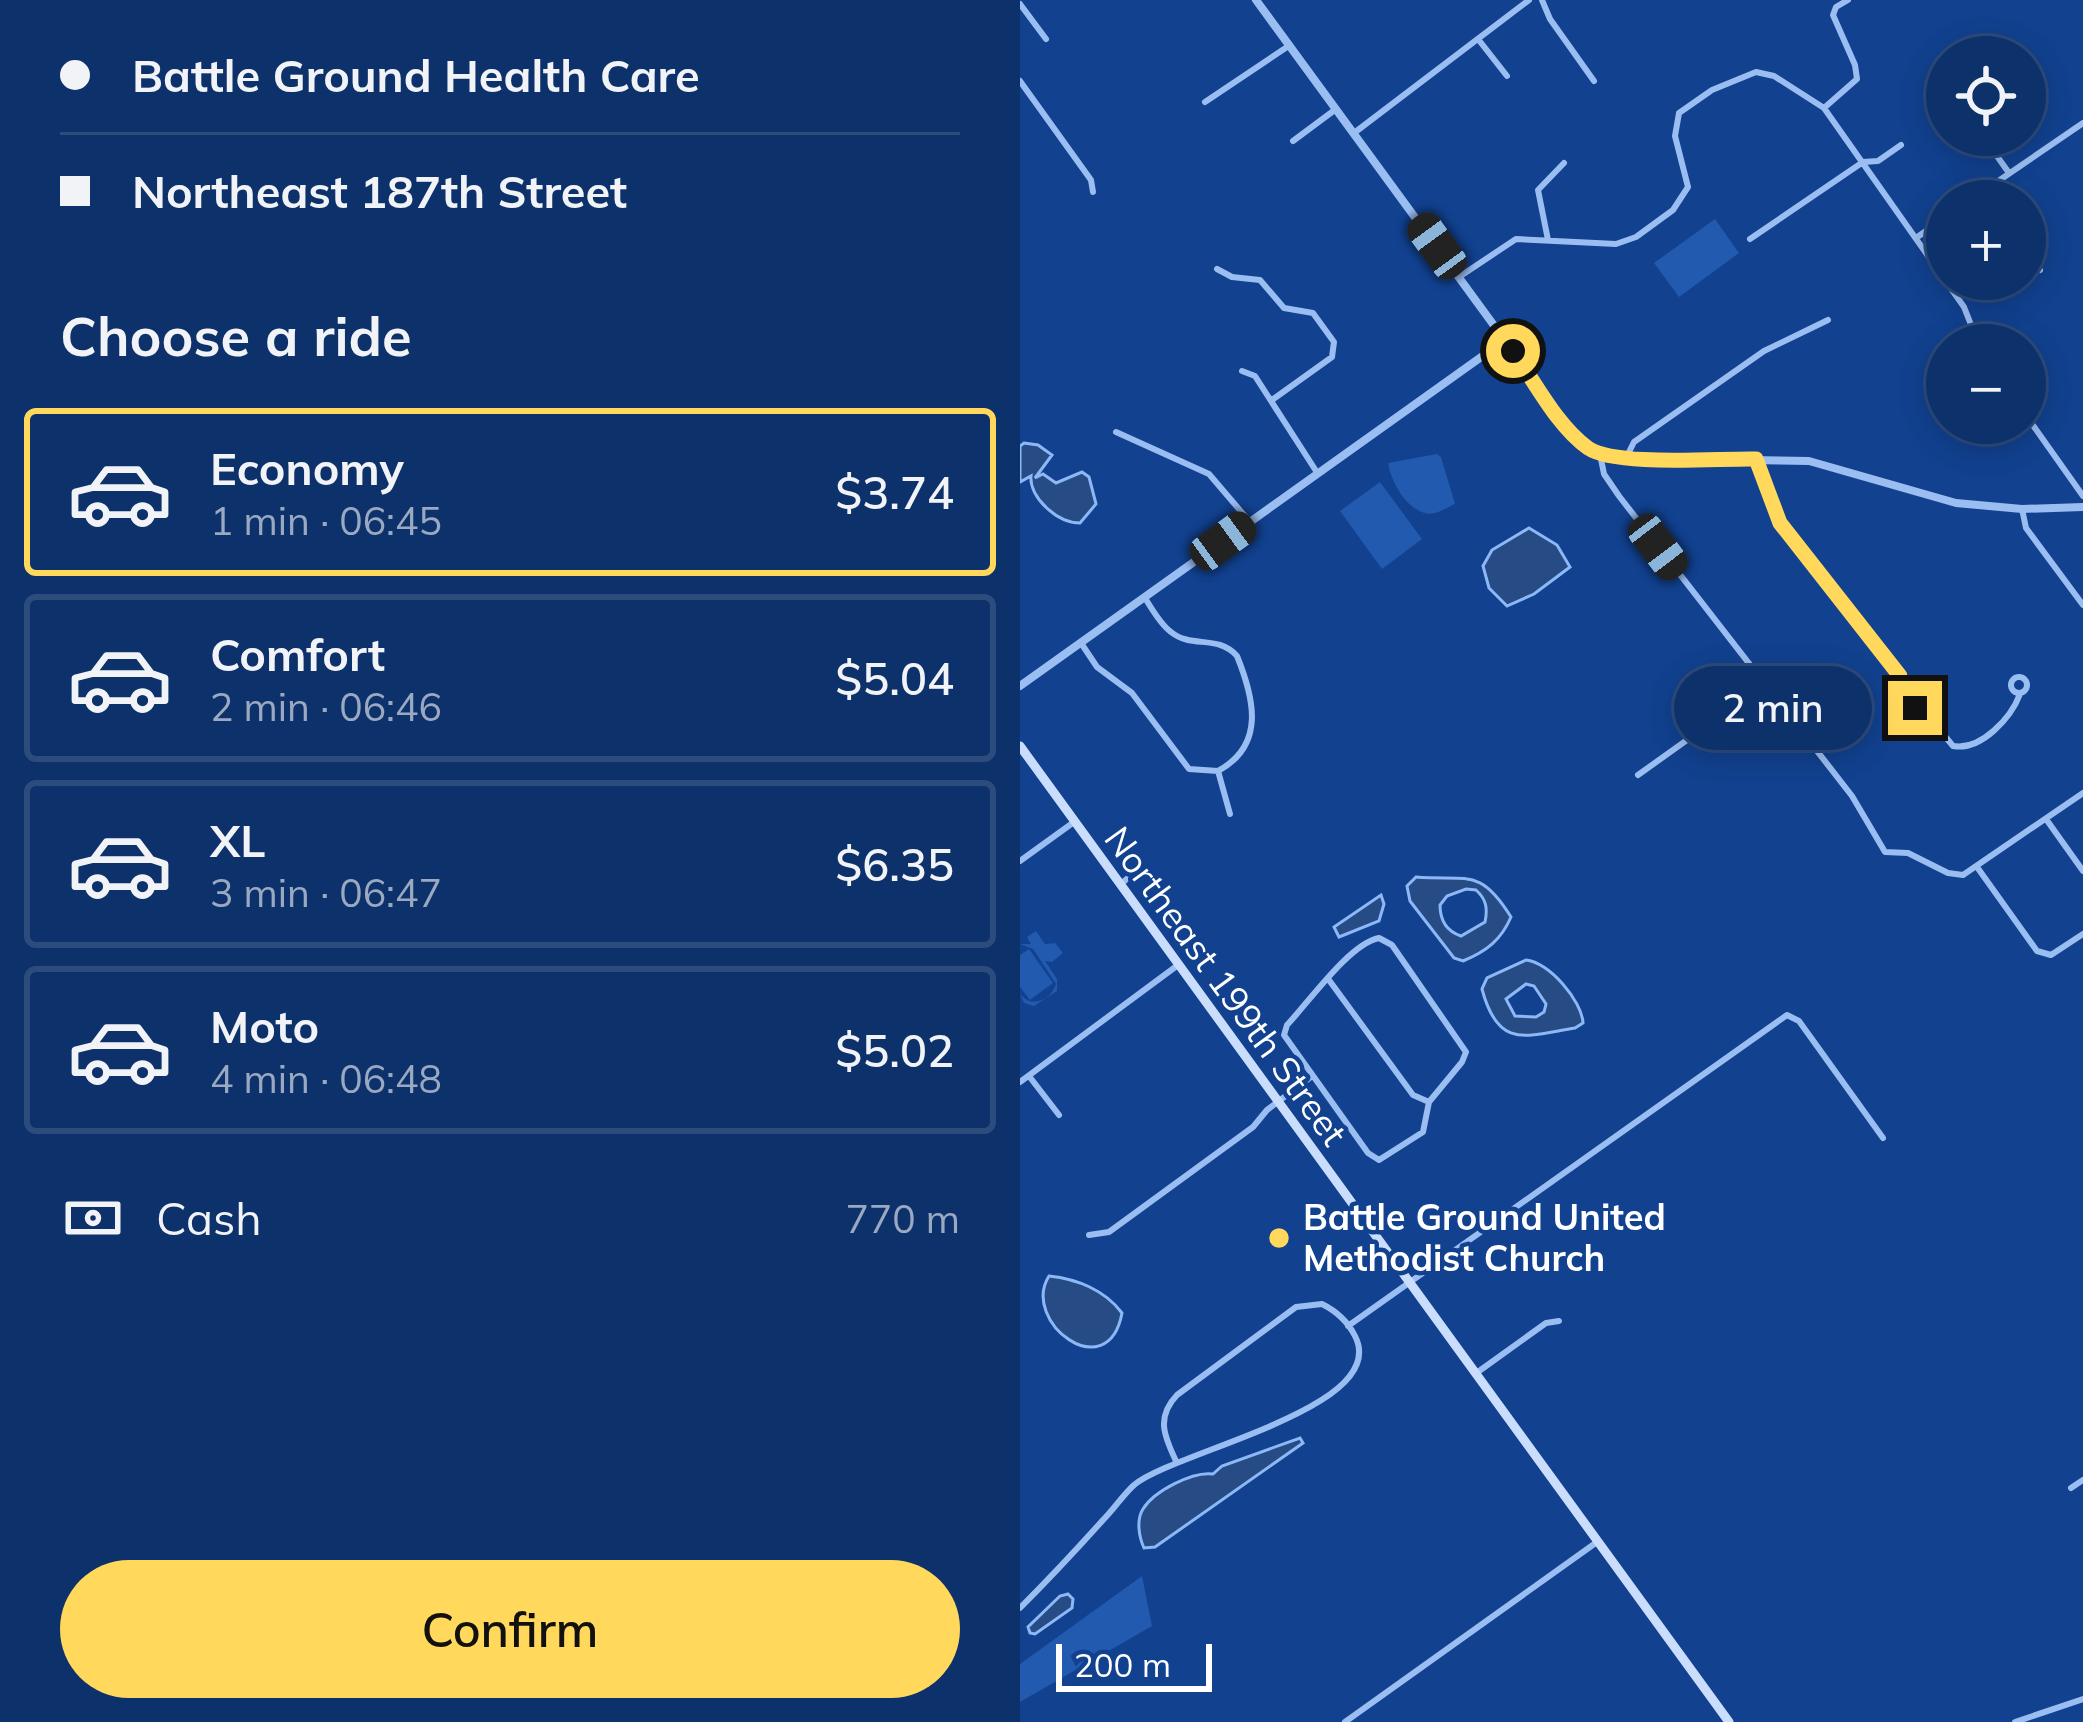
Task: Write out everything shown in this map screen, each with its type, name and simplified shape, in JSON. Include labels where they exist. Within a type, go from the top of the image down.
[{"type":"main road","name":"Northeast 199th Street","points":[[1020,746],[1729,1722]]},
{"type":"street","points":[[1033,0],[1021,7],[1046,39]]},
{"type":"street","points":[[1354,133],[1529,0]]},
{"type":"street","points":[[1542,0],[1594,81]]},
{"type":"street","points":[[1824,108],[1857,80],[1833,15],[1848,0]]},
{"type":"street","points":[[1263,2],[1575,436],[1600,454],[1809,461],[1938,499],[2022,509],[2083,507]]},
{"type":"street","points":[[1478,39],[1507,76]]},
{"type":"street","points":[[1205,103],[1290,45]]},
{"type":"street","points":[[1460,277],[1516,239],[1620,244],[1676,208],[1688,187],[1675,140],[1677,117],[1690,103],[1746,74],[1770,74],[1824,108],[1964,308],[1970,324]]},
{"type":"street","points":[[1020,81],[1091,179],[1093,192]]},
{"type":"street","points":[[1293,141],[1336,109]]},
{"type":"street","points":[[1999,180],[2083,123]]},
{"type":"street","points":[[1750,239],[1863,162],[1878,161],[1901,145]]},
{"type":"street","points":[[1997,156],[2009,173]]},
{"type":"street","points":[[1548,240],[1538,190],[1564,163]]},
{"type":"street","points":[[1916,238],[1926,231]]},
{"type":"street","points":[[1216,269],[1226,276],[1260,280],[1286,310],[1311,311],[1334,342],[1330,359],[1272,400]]},
{"type":"street","points":[[1626,458],[1634,442],[1762,353],[1828,320]]},
{"type":"street","points":[[1020,686],[1505,340]]},
{"type":"street","points":[[1242,371],[1255,376],[1318,473]]},
{"type":"street","points":[[1116,432],[1209,474],[1250,522]]},
{"type":"street","points":[[2046,444],[2083,496]]},
{"type":"street","points":[[1600,454],[1604,474],[1858,805],[1883,850],[1916,855],[1948,873],[1963,875],[2083,793]]},
{"type":"street","points":[[1756,459],[1780,523],[1900,676],[1900,685],[1915,708],[1953,746],[1967,746],[1994,730],[2020,694]]},
{"type":"street","points":[[2022,509],[2034,539],[2083,605]]},
{"type":"street","points":[[1081,643],[1097,667],[1132,693],[1189,769],[1218,772],[1245,746],[1254,726],[1241,667],[1231,649],[1215,640],[1194,641],[1171,632],[1144,597]]},
{"type":"street","points":[[1638,775],[1764,685]]},
{"type":"street","points":[[1218,772],[1230,814]]},
{"type":"street","points":[[2046,819],[2083,871]]},
{"type":"street","points":[[1020,861],[1074,822]]},
{"type":"street","points":[[1120,885],[1139,868]]},
{"type":"street","points":[[1975,869],[2037,951],[2051,956],[2083,934]]},
{"type":"street","points":[[1379,938],[1392,945],[1466,1049],[1462,1063],[1429,1102],[1424,1132],[1388,1157],[1373,1158],[1285,1035],[1287,1025],[1329,980],[1364,943],[1379,938]]},
{"type":"street","points":[[1020,1082],[1178,965]]},
{"type":"street","points":[[1329,980],[1410,1091],[1429,1102]]},
{"type":"street","points":[[1348,1326],[1786,1015],[1799,1021],[1883,1138]]},
{"type":"street","points":[[1029,1076],[1059,1115]]},
{"type":"street","points":[[1089,1235],[1109,1232],[1253,1127],[1312,1076]]},
{"type":"street","points":[[1020,1608],[1135,1484],[1176,1461],[1305,1410],[1335,1392],[1355,1372],[1360,1359],[1348,1326],[1329,1307],[1302,1304],[1177,1395],[1162,1419],[1176,1461]]},
{"type":"street","points":[[1475,1374],[1546,1323],[1559,1321]]},
{"type":"street","points":[[2071,1488],[2083,1480]]},
{"type":"street","points":[[1345,1722],[1597,1542]]},
{"type":"street","points":[[2015,1722],[2083,1699]]},
{"type":"shaded area","points":[[1715,219],[1739,253],[1679,297],[1654,263]]},
{"type":"shaded area","points":[[1038,445],[1052,455],[1035,478],[1043,474],[1056,483],[1082,472],[1089,477],[1096,504],[1080,523],[1062,519],[1046,507],[1031,476],[1020,482],[1020,446]]},
{"type":"shaded area","points":[[1437,454],[1455,504],[1425,513],[1400,493],[1388,463]]},
{"type":"shaded area","points":[[1380,482],[1422,539],[1382,569],[1340,511]]},
{"type":"shaded area","points":[[1529,528],[1557,545],[1570,567],[1534,594],[1507,606],[1489,588],[1483,566],[1492,550]]},
{"type":"shaded area","points":[[1416,877],[1471,880],[1490,890],[1511,917],[1492,944],[1463,961],[1454,958],[1410,901],[1407,886]],"holes":[[[1476,890],[1485,904],[1485,922],[1461,936],[1445,924],[1440,905],[1447,896]]]},
{"type":"shaded area","points":[[1381,895],[1384,904],[1379,921],[1339,937],[1334,927]]},
{"type":"shaded area","points":[[1036,931],[1045,944],[1055,943],[1063,953],[1052,962],[1045,961],[1057,979],[1057,991],[1034,1006],[1024,1003],[1020,994],[1041,1001],[1056,984],[1033,949],[1020,944],[1031,944],[1027,937]]},
{"type":"shaded area","points":[[1029,949],[1053,983],[1030,1000],[1020,987],[1020,955]]},
{"type":"shaded area","points":[[1526,960],[1535,962],[1563,984],[1583,1023],[1528,1035],[1506,1030],[1489,1009],[1482,989],[1487,978]],"holes":[[[1526,984],[1534,986],[1546,1004],[1544,1012],[1536,1017],[1515,1016],[1506,999]]]},
{"type":"shaded area","points":[[1049,1276],[1090,1287],[1115,1305],[1122,1313],[1114,1335],[1101,1345],[1069,1340],[1046,1312],[1043,1294]]},
{"type":"shaded area","points":[[1300,1438],[1303,1443],[1155,1547],[1144,1548],[1139,1518],[1165,1489]]},
{"type":"shaded area","points":[[1142,1576],[1152,1626],[1020,1702],[1020,1664]]},
{"type":"shaded area","points":[[1068,1594],[1072,1608],[1030,1633],[1028,1627]]},
{"type":"place","name":"Battle Ground United Methodist Church","points":[[1279,1238]]},
{"type":"route","points":[[1513,351],[1575,436],[1600,454],[1756,459],[1775,516],[1900,676],[1900,685],[1915,708]]}]
